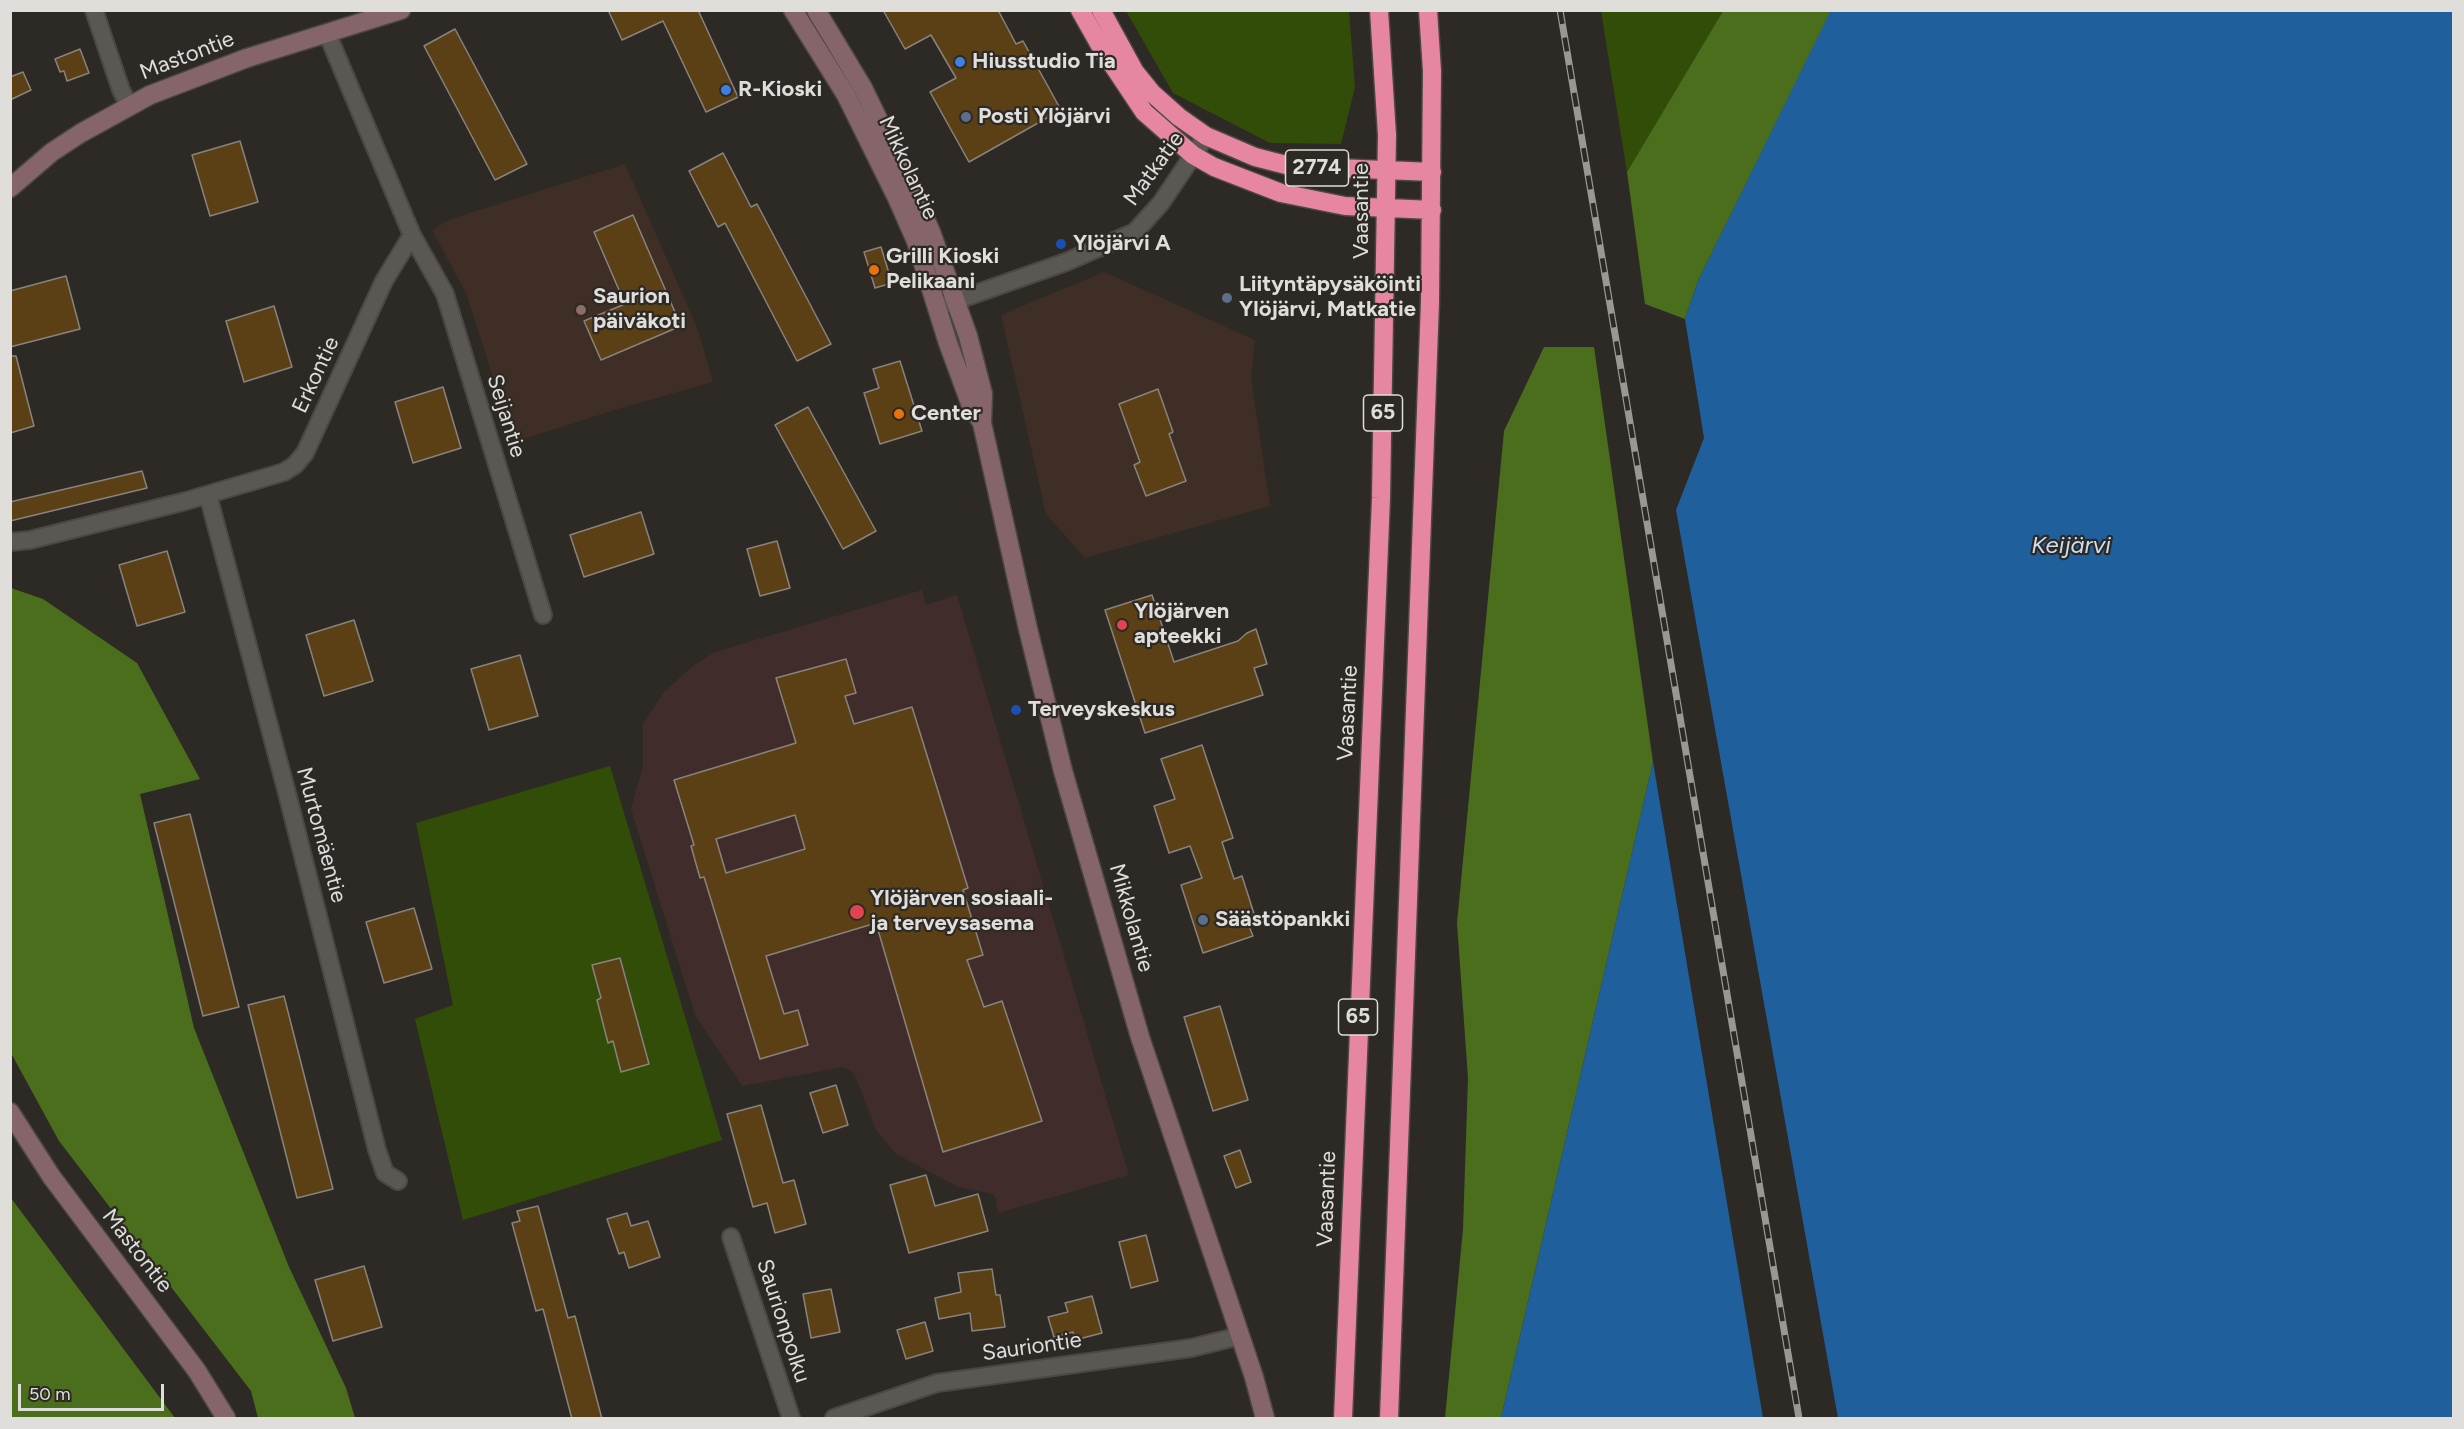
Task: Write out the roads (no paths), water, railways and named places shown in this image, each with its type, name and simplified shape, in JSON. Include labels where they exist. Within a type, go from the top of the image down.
[{"type":"highway","name":"2774","points":[[1080,10],[1107,58],[1144,111],[1193,155],[1214,167],[1281,193],[1345,206],[1432,210]]},
{"type":"highway","name":"2774","points":[[1101,10],[1135,72],[1152,93],[1179,117],[1206,136],[1255,157],[1290,166],[1432,172]]},
{"type":"highway","name":"Vaasantie","points":[[1343,1419],[1381,498],[1387,135],[1379,10]]},
{"type":"highway","name":"65","points":[[1389,1419],[1432,210],[1432,71],[1428,10]]},
{"type":"main road","name":"Mastontie","points":[[10,188],[52,152],[129,105],[211,70],[401,10]]},
{"type":"main road","name":"Mikkolantie","points":[[793,10],[867,135],[946,303]]},
{"type":"main road","name":"Mikkolantie","points":[[816,10],[863,88],[931,232],[946,303],[948,343],[970,403],[982,423],[1028,629],[1071,798],[1140,1037],[1240,1336],[1265,1419]]},
{"type":"main road","name":"Mastontie","points":[[10,1112],[51,1176],[190,1361],[226,1419]]},
{"type":"street","points":[[94,10],[121,90],[129,105]]},
{"type":"street","points":[[327,33],[412,235]]},
{"type":"street","name":"Matkatie","points":[[946,303],[1066,262],[1135,232],[1161,203],[1206,136]]},
{"type":"street","name":"Erkontie","points":[[10,542],[30,540],[208,495],[284,472],[295,465],[305,453],[384,281],[412,235]]},
{"type":"street","name":"Seijantie","points":[[412,235],[445,294],[543,615]]},
{"type":"street","name":"Murtomäentie","points":[[208,495],[303,855],[377,1150],[385,1173],[398,1181]]},
{"type":"street","name":"Saurionpolku","points":[[731,1237],[791,1419]]},
{"type":"street","name":"Sauriontie","points":[[834,1419],[937,1383],[1201,1346],[1240,1336]]},
{"type":"water","name":"Keijärvi","points":[[1831,10],[2453,11],[2453,1418],[1838,1418],[1676,510],[1704,438],[1685,319],[1698,281]]},
{"type":"water","points":[[1653,762],[1763,1418],[1501,1418]]},
{"type":"railway","points":[[1560,10],[1799,1418]]},
{"type":"place","name":"Hiusstudio Tia","points":[[960,62]]},
{"type":"place","name":"R-Kioski","points":[[726,90]]},
{"type":"place","name":"Posti Ylöjärvi","points":[[966,117]]},
{"type":"place","name":"Ylöjärvi A","points":[[1061,244]]},
{"type":"place","name":"Grilli Kioski Pelikaani","points":[[874,270]]},
{"type":"place","name":"Liityntäpysäköinti Ylöjärvi, Matkatie","points":[[1227,298]]},
{"type":"place","name":"Saurion päiväkoti","points":[[581,310]]},
{"type":"place","name":"Center","points":[[899,414]]},
{"type":"place","name":"Ylöjärven apteekki","points":[[1122,625]]},
{"type":"place","name":"Terveyskeskus","points":[[1016,710]]},
{"type":"place","name":"Ylöjärven sosiaali- ja terveysasema","points":[[857,912]]},
{"type":"place","name":"Säästöpankki","points":[[1203,920]]}]
